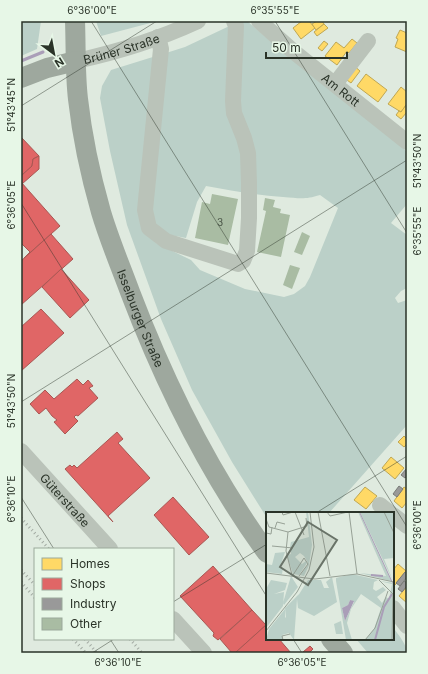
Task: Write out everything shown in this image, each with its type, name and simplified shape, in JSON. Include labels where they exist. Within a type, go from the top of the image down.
[{"type":"main road","name":"Isselburger Straße","points":[[75,21],[79,106],[101,212],[149,342],[197,442],[251,530],[266,552]]},
{"type":"main road","name":"Brüner Straße","points":[[21,78],[47,68],[76,61]]},
{"type":"main road","points":[[332,640],[343,653]]},
{"type":"street","name":"Brüner Straße","points":[[76,61],[104,55],[178,30],[198,21]]},
{"type":"street","points":[[158,37],[161,49],[145,210],[149,228],[166,241],[238,264],[243,261],[247,251],[249,183],[248,153],[234,113],[233,101],[236,26],[234,21]]},
{"type":"street","name":"Am Rott","points":[[259,21],[294,52],[407,142]]},
{"type":"street","points":[[335,84],[368,41]]},
{"type":"street","name":"Güterstraße","points":[[21,451],[109,548]]},
{"type":"street","points":[[394,516],[407,526]]},
{"type":"street","points":[[394,609],[407,626]]},
{"type":"street","points":[[174,620],[204,653]]},
{"type":"green space","points":[[21,21],[41,21],[37,49],[21,56]]},
{"type":"green space","points":[[96,21],[158,21],[101,36]]},
{"type":"green space","points":[[240,21],[247,21],[283,52],[379,125],[407,152],[407,204],[391,223],[407,235],[407,288],[401,291],[395,298],[398,303],[407,300],[407,425],[330,512],[266,512],[266,516],[232,462],[192,390],[161,319],[127,225],[110,151],[100,98],[102,86],[111,70],[156,56],[140,201],[156,243],[191,260],[200,270],[245,289],[284,297],[294,294],[305,286],[338,208],[320,195],[305,198],[293,198],[254,194],[206,186],[197,202],[186,238],[165,234],[151,222],[166,53],[185,47]]},
{"type":"green space","points":[[394,628],[407,650],[407,653],[368,653],[357,640],[394,640]]},
{"type":"building: Homes","points":[[302,21],[309,21],[315,28],[301,39],[293,28]]},
{"type":"building: Homes","points":[[317,21],[322,21],[324,24],[316,30],[312,24]]},
{"type":"building: Homes","points":[[324,24],[328,28],[317,36],[314,32]]},
{"type":"building: Homes","points":[[400,30],[407,33],[407,52],[395,47],[398,39],[396,38]]},
{"type":"building: Homes","points":[[352,39],[357,43],[349,53],[347,51],[337,65],[325,56],[336,42],[344,48]]},
{"type":"building: Homes","points":[[324,41],[328,44],[322,51],[318,48]]},
{"type":"building: Homes","points":[[353,65],[360,71],[351,83],[343,77]]},
{"type":"building: Homes","points":[[366,74],[387,90],[378,102],[357,86]]},
{"type":"building: Homes","points":[[401,87],[407,92],[407,104],[401,112],[388,104]]},
{"type":"building: Homes","points":[[406,105],[407,112],[401,119],[396,115],[399,111],[401,112]]},
{"type":"building: Homes","points":[[404,436],[407,439],[407,444],[404,447],[398,442]]},
{"type":"building: Homes","points":[[391,457],[404,468],[395,479],[382,468]]},
{"type":"building: Homes","points":[[365,487],[377,496],[366,509],[354,500]]},
{"type":"building: Homes","points":[[404,487],[407,489],[407,502],[402,508],[394,501]]},
{"type":"building: Homes","points":[[398,564],[406,571],[395,585],[394,584],[394,569]]},
{"type":"building: Homes","points":[[407,586],[407,603],[399,596]]},
{"type":"building: Shops","points":[[21,137],[39,156],[33,159],[32,166],[21,176]]},
{"type":"building: Shops","points":[[39,156],[39,169],[22,184],[21,176],[32,166],[33,159]]},
{"type":"building: Shops","points":[[21,182],[60,226],[24,258],[30,252],[21,243]]},
{"type":"building: Shops","points":[[51,234],[73,259],[21,305],[21,261]]},
{"type":"building: Shops","points":[[61,269],[89,300],[70,318],[42,287]]},
{"type":"building: Shops","points":[[41,309],[64,333],[21,371],[21,327]]},
{"type":"building: Shops","points":[[77,379],[83,385],[88,380],[93,386],[89,388],[98,398],[78,416],[76,415],[74,417],[78,421],[65,434],[54,422],[57,420],[46,408],[39,414],[30,404],[45,390],[54,399]]},
{"type":"building: Shops","points":[[117,432],[123,439],[118,443],[150,478],[108,516],[113,522],[65,469],[70,465],[72,467],[74,465],[77,468]]},
{"type":"building: Shops","points":[[173,497],[209,537],[189,555],[154,515]]},
{"type":"building: Shops","points":[[213,566],[252,610],[218,640],[213,636],[214,633],[180,596]]},
{"type":"building: Shops","points":[[252,610],[266,625],[235,653],[232,653],[220,639]]},
{"type":"building: Shops","points":[[266,625],[266,640],[280,640],[291,653],[235,653]]},
{"type":"building: Shops","points":[[310,646],[313,649],[309,653],[303,652]]},
{"type":"building: Industry","points":[[407,468],[407,476],[405,478],[401,475]]},
{"type":"building: Industry","points":[[399,486],[403,489],[397,497],[393,494]]},
{"type":"building: Industry","points":[[405,572],[407,573],[407,577],[400,586],[396,583]]},
{"type":"building: Industry","points":[[404,581],[407,583],[407,586],[402,592],[398,589]]},
{"type":"building: Other","points":[[212,194],[238,199],[228,245],[195,238],[202,202],[210,204]]},
{"type":"building: Other","points":[[265,198],[275,200],[273,207],[281,209],[280,213],[290,215],[281,257],[257,252],[266,211],[263,210]]},
{"type":"building: Other","points":[[302,232],[310,236],[302,255],[294,252]]},
{"type":"building: Other","points":[[290,265],[300,268],[292,289],[283,285]]},
{"type":"waterway","points":[[21,61],[43,52]]},
{"type":"railway","points":[[21,518],[48,548]]},
{"type":"railway","points":[[21,570],[34,584]]},
{"type":"railway","points":[[21,582],[34,597]]},
{"type":"railway","points":[[74,640],[86,653]]},
{"type":"railway","points":[[86,640],[97,653]]},
{"type":"railway","points":[[131,640],[142,653]]}]
